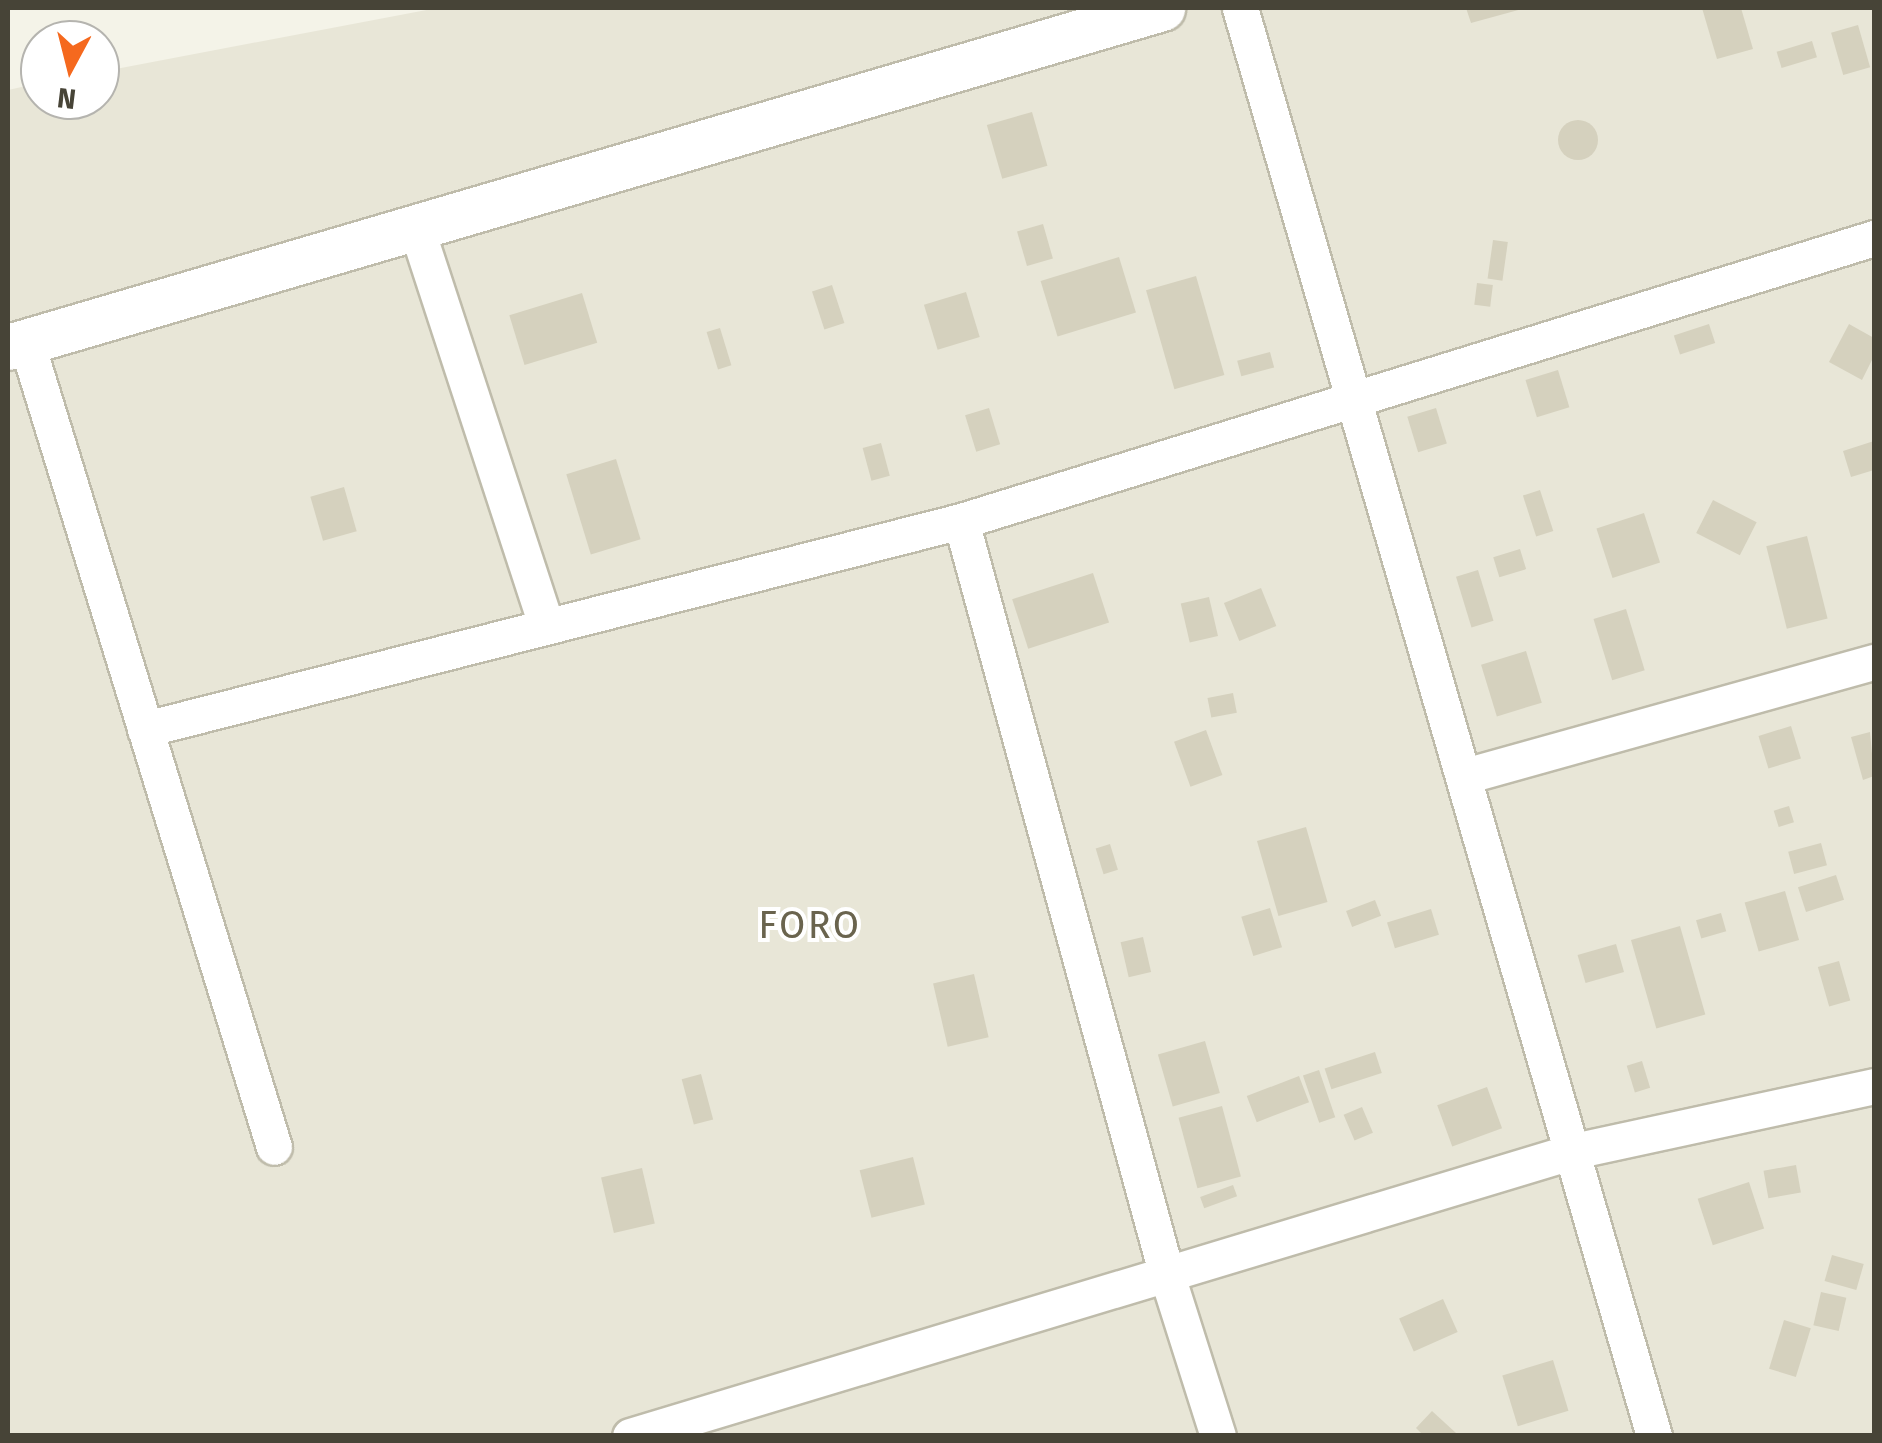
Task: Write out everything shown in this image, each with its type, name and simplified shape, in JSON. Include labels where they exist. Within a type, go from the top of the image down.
[{"type":"street","points":[[274,1147],[145,729],[17,344],[1162,8]]},
{"type":"street","points":[[1240,8],[1654,1436]]},
{"type":"street","points":[[416,227],[545,622]]},
{"type":"street","points":[[145,729],[545,622],[960,521],[1874,238]]},
{"type":"street","points":[[960,521],[1166,1269],[1218,1436]]},
{"type":"street","points":[[1465,776],[1874,662]]},
{"type":"street","points":[[630,1436],[1166,1269],[1574,1151],[1874,1086]]},
{"type":"shaded area","points":[[437,8],[1874,8],[1874,1435],[8,1436],[8,90],[20,87],[20,120],[120,120],[120,68]]},
{"type":"building","points":[[1466,8],[1522,8],[1522,9],[1471,23]]},
{"type":"building","points":[[1702,8],[1741,8],[1753,49],[1717,59]]},
{"type":"building","points":[[1858,25],[1870,67],[1843,75],[1831,33]]},
{"type":"building","points":[[1812,41],[1817,57],[1782,68],[1777,52]]},
{"type":"building","points":[[1032,112],[1047,166],[1002,179],[987,125]]},
{"type":"building","points":[[1578,120],[1592,126],[1598,140],[1592,154],[1578,160],[1564,154],[1558,140],[1564,126]]},
{"type":"building","points":[[1043,224],[1053,259],[1027,266],[1017,231]]},
{"type":"building","points":[[1493,240],[1508,242],[1502,281],[1488,279]]},
{"type":"building","points":[[1119,257],[1136,312],[1058,336],[1041,281]]},
{"type":"building","points":[[1196,276],[1224,375],[1174,389],[1146,290]]},
{"type":"building","points":[[1477,283],[1493,285],[1490,307],[1474,305]]},
{"type":"building","points":[[832,285],[844,323],[824,330],[812,291]]},
{"type":"building","points":[[966,292],[980,337],[938,350],[924,305]]},
{"type":"building","points":[[582,293],[597,343],[525,365],[509,315]]},
{"type":"building","points":[[1709,324],[1715,343],[1680,354],[1674,335]]},
{"type":"building","points":[[1849,324],[1874,338],[1874,356],[1862,380],[1829,362]]},
{"type":"building","points":[[720,328],[731,365],[718,369],[707,332]]},
{"type":"building","points":[[1270,352],[1274,367],[1241,376],[1237,361]]},
{"type":"building","points":[[1558,370],[1569,407],[1537,417],[1525,380]]},
{"type":"building","points":[[989,408],[1000,444],[976,452],[965,415]]},
{"type":"building","points":[[1436,408],[1447,443],[1418,452],[1407,417]]},
{"type":"building","points":[[1874,441],[1874,470],[1851,477],[1843,451]]},
{"type":"building","points":[[881,443],[890,476],[871,481],[863,448]]},
{"type":"building","points":[[616,459],[641,539],[591,555],[566,474]]},
{"type":"building","points":[[344,487],[357,531],[323,541],[310,497]]},
{"type":"building","points":[[1540,490],[1553,531],[1536,536],[1523,496]]},
{"type":"building","points":[[1713,500],[1757,522],[1740,555],[1696,533]]},
{"type":"building","points":[[1644,513],[1660,562],[1613,578],[1596,528]]},
{"type":"building","points":[[1807,536],[1828,618],[1787,629],[1766,546]]},
{"type":"building","points":[[1520,549],[1526,569],[1499,577],[1493,557]]},
{"type":"building","points":[[1478,570],[1493,621],[1472,627],[1456,577]]},
{"type":"building","points":[[1093,573],[1109,622],[1028,649],[1012,599]]},
{"type":"building","points":[[1261,588],[1276,626],[1239,641],[1224,603]]},
{"type":"building","points":[[1209,597],[1218,636],[1190,642],[1181,604]]},
{"type":"building","points":[[1626,609],[1645,670],[1612,680],[1593,619]]},
{"type":"building","points":[[1526,651],[1542,703],[1497,716],[1481,665]]},
{"type":"building","points":[[1233,693],[1237,713],[1211,718],[1207,698]]},
{"type":"building","points":[[1791,726],[1801,759],[1768,768],[1758,736]]},
{"type":"building","points":[[1206,730],[1222,775],[1190,787],[1174,742]]},
{"type":"building","points":[[1870,732],[1874,776],[1863,780],[1851,737]]},
{"type":"building","points":[[1789,806],[1794,822],[1779,827],[1774,811]]},
{"type":"building","points":[[1306,827],[1327,902],[1278,916],[1257,841]]},
{"type":"building","points":[[1821,843],[1827,865],[1794,874],[1788,852]]},
{"type":"building","points":[[1110,844],[1118,870],[1104,874],[1096,848]]},
{"type":"building","points":[[1836,875],[1844,900],[1806,912],[1798,887]]},
{"type":"building","points":[[1785,891],[1799,940],[1759,952],[1745,903]]},
{"type":"building","points":[[1375,900],[1381,916],[1352,927],[1346,911]]},
{"type":"building","points":[[1270,908],[1282,947],[1253,956],[1241,917]]},
{"type":"building","points":[[1431,909],[1439,935],[1395,948],[1387,922]]},
{"type":"building","points":[[1721,913],[1726,931],[1701,938],[1696,920]]},
{"type":"building","points":[[1680,926],[1705,1014],[1656,1028],[1631,940]]},
{"type":"building","points":[[1143,937],[1151,972],[1129,977],[1121,942]]},
{"type":"building","points":[[1616,944],[1624,972],[1586,983],[1578,955]]},
{"type":"building","points":[[1839,961],[1850,1000],[1829,1006],[1818,967]]},
{"type":"building","points":[[974,974],[989,1037],[948,1047],[933,983]]},
{"type":"building","points":[[1205,1041],[1220,1093],[1173,1106],[1158,1055]]},
{"type":"building","points":[[1375,1052],[1382,1073],[1331,1089],[1325,1068]]},
{"type":"building","points":[[1642,1061],[1650,1088],[1635,1092],[1627,1066]]},
{"type":"building","points":[[1319,1070],[1335,1117],[1319,1123],[1303,1076]]},
{"type":"building","points":[[701,1074],[713,1119],[694,1125],[682,1079]]},
{"type":"building","points":[[1299,1076],[1309,1102],[1257,1122],[1247,1096]]},
{"type":"building","points":[[1487,1087],[1502,1128],[1452,1146],[1437,1105]]},
{"type":"building","points":[[1222,1106],[1241,1177],[1197,1188],[1179,1118]]},
{"type":"building","points":[[1362,1107],[1373,1133],[1355,1141],[1344,1115]]},
{"type":"building","points":[[913,1157],[925,1205],[871,1218],[860,1170]]},
{"type":"building","points":[[1796,1165],[1801,1193],[1768,1198],[1764,1171]]},
{"type":"building","points":[[642,1168],[655,1224],[614,1233],[601,1177]]},
{"type":"building","points":[[1749,1182],[1764,1229],[1713,1245],[1698,1199]]},
{"type":"building","points":[[1233,1185],[1237,1196],[1204,1208],[1200,1197]]},
{"type":"building","points":[[1832,1255],[1864,1264],[1856,1290],[1825,1281]]},
{"type":"building","points":[[1821,1292],[1846,1298],[1839,1331],[1813,1325]]},
{"type":"building","points":[[1443,1299],[1458,1332],[1414,1351],[1399,1319]]},
{"type":"building","points":[[1784,1320],[1811,1328],[1796,1377],[1769,1369]]},
{"type":"building","points":[[1553,1360],[1568,1411],[1518,1426],[1502,1375]]},
{"type":"building","points":[[1432,1411],[1456,1433],[1454,1436],[1424,1436],[1416,1428]]},
{"type":"district","name":"FORO","points":[[810,926]]}]
